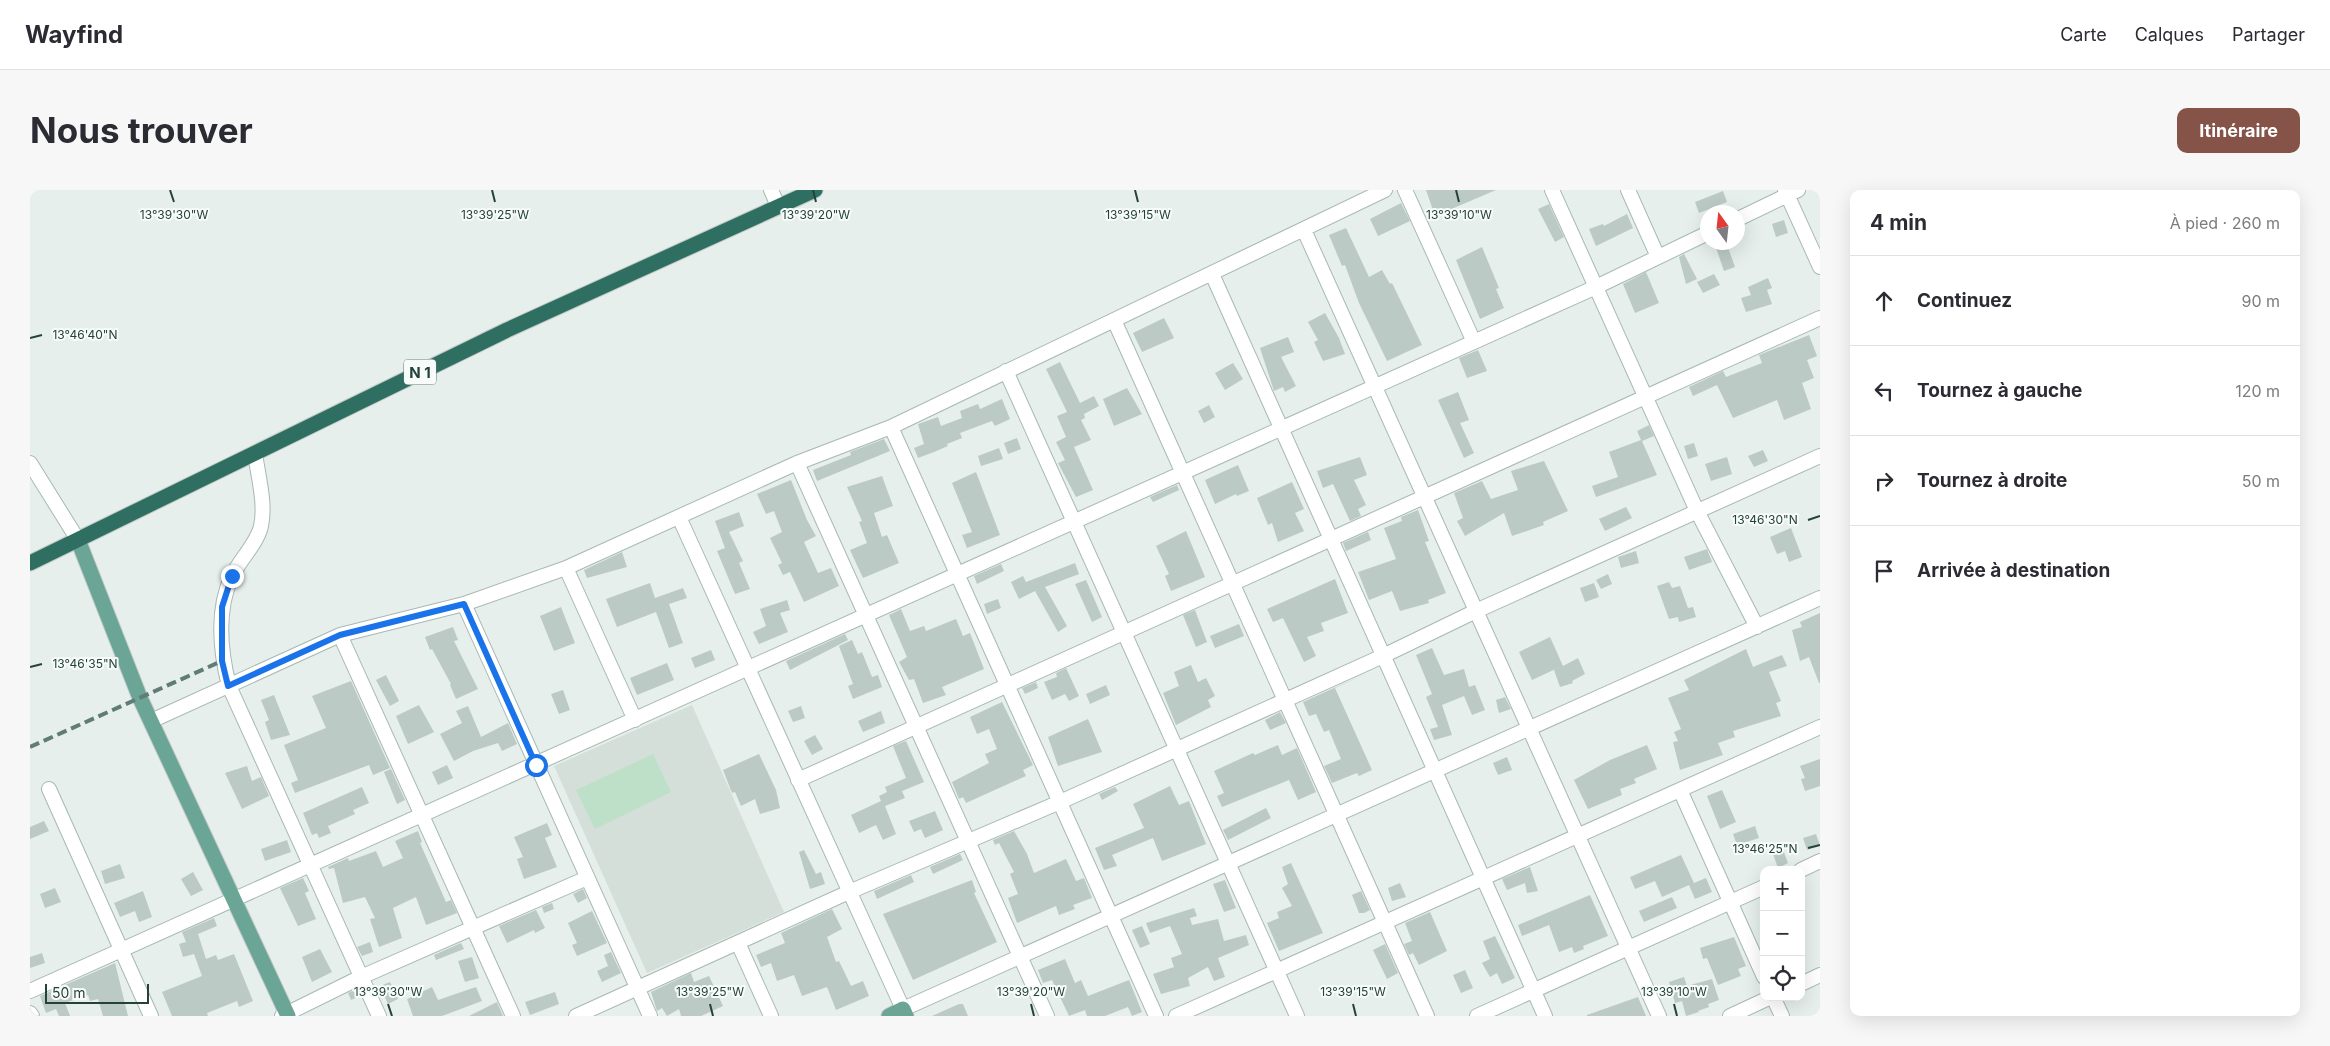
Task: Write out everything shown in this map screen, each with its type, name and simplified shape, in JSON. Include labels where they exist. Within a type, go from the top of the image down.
[{"type":"highway","name":"N 1","points":[[30,563],[499,334],[814,190]]},
{"type":"main road","points":[[78,540],[151,721],[285,1015]]},
{"type":"street","points":[[771,190],[778,206]]},
{"type":"street","points":[[1353,206],[1370,190]]},
{"type":"street","points":[[151,721],[340,635],[464,604],[566,568],[798,463],[891,426],[1385,190]]},
{"type":"street","points":[[1405,190],[1474,342]]},
{"type":"street","points":[[1552,190],[1697,511],[1757,627]]},
{"type":"street","points":[[1628,190],[1658,258]]},
{"type":"street","points":[[1745,215],[1790,192],[1820,267]]},
{"type":"street","points":[[1304,230],[1658,1016]]},
{"type":"street","points":[[30,991],[1375,387],[1596,287],[1700,237]]},
{"type":"street","points":[[1212,274],[1545,1016]]},
{"type":"street","points":[[798,780],[1820,318]]},
{"type":"street","points":[[1114,320],[1427,1016]]},
{"type":"street","points":[[1006,371],[1297,1016]]},
{"type":"street","points":[[891,426],[1156,1016]]},
{"type":"street","points":[[255,453],[262,504],[261,527],[232,576],[222,607],[222,661],[228,686],[379,1016]]},
{"type":"street","points":[[576,1016],[638,990],[849,892],[1060,802],[1383,656],[1476,610],[1820,456]]},
{"type":"street","points":[[30,463],[78,540]]},
{"type":"street","points":[[798,463],[1047,1016]]},
{"type":"street","points":[[679,517],[849,892],[899,1014],[1111,916],[1820,598]]},
{"type":"street","points":[[566,568],[635,720]]},
{"type":"street","points":[[464,604],[650,1016]]},
{"type":"street","points":[[340,635],[513,1016]]},
{"type":"street","points":[[1176,1016],[1820,727]]},
{"type":"street","points":[[49,789],[151,1016]]},
{"type":"street","points":[[1680,790],[1760,968]]},
{"type":"street","points":[[1805,868],[1820,861]]},
{"type":"street","points":[[285,1015],[361,977],[473,930],[587,878]]},
{"type":"street","points":[[1478,1016],[1760,888]]},
{"type":"street","points":[[738,943],[771,1016]]},
{"type":"street","points":[[1805,982],[1820,975]]},
{"type":"street","points":[[1730,1016],[1763,1001]]},
{"type":"street","points":[[1774,1001],[1782,1016]]},
{"type":"street","points":[[30,1012],[32,1016]]},
{"type":"shaded area","points":[[692,705],[784,912],[647,973],[554,766]]},
{"type":"green space","points":[[653,754],[671,792],[595,829],[576,790]]},
{"type":"building","points":[[1426,190],[1496,190],[1435,216]]},
{"type":"building","points":[[1723,191],[1727,202],[1719,205],[1700,205],[1699,213],[1695,202]]},
{"type":"building","points":[[1401,203],[1410,221],[1378,236],[1370,219]]},
{"type":"building","points":[[1549,204],[1564,237],[1555,242],[1538,209]]},
{"type":"building","points":[[1627,214],[1633,228],[1596,246],[1589,229],[1603,224],[1604,226]]},
{"type":"building","points":[[1784,220],[1788,233],[1776,237],[1772,224]]},
{"type":"building","points":[[1346,228],[1369,277],[1382,270],[1390,284],[1392,283],[1422,345],[1387,361],[1359,303],[1345,265],[1342,266],[1329,235]]},
{"type":"building","points":[[1482,247],[1499,288],[1496,289],[1504,308],[1480,319],[1456,260]]},
{"type":"building","points":[[1717,250],[1729,250],[1735,267],[1724,271]]},
{"type":"building","points":[[1684,254],[1697,279],[1686,284],[1679,257]]},
{"type":"building","points":[[1646,272],[1659,303],[1635,313],[1623,284]]},
{"type":"building","points":[[1714,274],[1720,285],[1703,293],[1697,282]]},
{"type":"building","points":[[1768,278],[1772,288],[1767,290],[1772,304],[1746,312],[1741,298],[1751,295],[1748,287]]},
{"type":"building","points":[[1325,313],[1339,338],[1345,354],[1323,361],[1314,342],[1318,340],[1308,322]]},
{"type":"building","points":[[1164,318],[1174,338],[1142,352],[1133,333]]},
{"type":"building","points":[[1809,335],[1817,356],[1807,360],[1814,378],[1802,383],[1811,409],[1784,420],[1777,400],[1733,418],[1717,385],[1693,396],[1689,387],[1723,371],[1726,377],[1762,363],[1759,355]]},
{"type":"building","points":[[1288,337],[1294,352],[1281,357],[1296,386],[1285,392],[1283,387],[1274,391],[1260,348]]},
{"type":"building","points":[[1478,350],[1487,371],[1467,378],[1459,358]]},
{"type":"building","points":[[1060,362],[1080,403],[1094,396],[1099,406],[1084,414],[1085,418],[1081,420],[1091,440],[1074,447],[1093,490],[1076,497],[1058,463],[1065,460],[1056,442],[1066,437],[1057,416],[1067,412],[1046,369]]},
{"type":"building","points":[[1233,363],[1243,379],[1225,390],[1215,373]]},
{"type":"building","points":[[1127,388],[1142,414],[1114,426],[1103,399]]},
{"type":"building","points":[[1458,392],[1469,420],[1460,423],[1474,453],[1464,458],[1438,400]]},
{"type":"building","points":[[1002,399],[1010,419],[995,426],[992,421],[960,433],[962,438],[918,458],[914,448],[924,444],[918,424],[938,417],[941,426],[962,418],[960,411],[978,404],[980,409]]},
{"type":"building","points":[[1209,405],[1215,417],[1204,423],[1198,411]]},
{"type":"building","points":[[1649,425],[1654,436],[1642,441],[1657,475],[1596,497],[1592,486],[1618,477],[1609,452],[1641,440],[1637,431]]},
{"type":"building","points":[[1017,438],[1021,449],[1008,454],[1004,443]]},
{"type":"building","points":[[884,439],[890,451],[817,481],[813,470],[851,455],[850,452]]},
{"type":"building","points":[[1694,443],[1698,456],[1688,459],[1684,446]]},
{"type":"building","points":[[999,448],[1003,459],[981,466],[978,456]]},
{"type":"building","points":[[1763,450],[1768,461],[1754,467],[1748,456]]},
{"type":"building","points":[[1360,457],[1367,475],[1354,480],[1366,505],[1358,509],[1361,516],[1350,521],[1333,484],[1323,488],[1317,471]]},
{"type":"building","points":[[1727,457],[1732,474],[1711,481],[1705,464]]},
{"type":"building","points":[[1544,461],[1568,511],[1543,522],[1544,525],[1512,536],[1504,513],[1465,536],[1457,521],[1463,518],[1454,493],[1482,481],[1491,499],[1518,490],[1511,471]]},
{"type":"building","points":[[1238,465],[1249,491],[1237,496],[1236,494],[1215,504],[1205,480]]},
{"type":"building","points":[[976,472],[1000,535],[967,548],[962,535],[972,532],[952,483]]},
{"type":"building","points":[[882,476],[893,506],[874,513],[882,537],[887,535],[899,563],[863,578],[850,550],[867,543],[859,522],[862,521],[847,487]]},
{"type":"building","points":[[791,480],[807,520],[816,536],[804,542],[818,573],[831,568],[839,586],[804,602],[790,572],[783,575],[778,565],[782,563],[770,538],[782,532],[774,511],[766,514],[757,494]]},
{"type":"building","points":[[1292,482],[1304,509],[1295,513],[1304,531],[1278,542],[1272,523],[1268,525],[1257,498]]},
{"type":"building","points":[[1177,485],[1179,490],[1153,502],[1150,497]]},
{"type":"building","points":[[1626,507],[1632,518],[1605,531],[1599,519]]},
{"type":"building","points":[[1418,510],[1429,541],[1425,542],[1446,593],[1428,600],[1429,603],[1400,611],[1392,591],[1369,600],[1358,572],[1396,559],[1384,528],[1402,521],[1401,517]]},
{"type":"building","points":[[739,512],[744,526],[729,532],[743,561],[739,563],[750,589],[735,594],[717,551],[725,548],[715,521]]},
{"type":"building","points":[[1791,528],[1802,557],[1789,562],[1785,551],[1777,554],[1770,537]]},
{"type":"building","points":[[1186,531],[1205,577],[1171,591],[1165,576],[1169,574],[1156,546]]},
{"type":"building","points":[[1368,532],[1371,540],[1346,551],[1343,543]]},
{"type":"building","points":[[1707,549],[1712,562],[1689,570],[1684,557]]},
{"type":"building","points":[[1636,551],[1639,563],[1621,568],[1618,557]]},
{"type":"building","points":[[622,552],[627,567],[587,578],[584,570]]},
{"type":"building","points":[[1075,563],[1079,574],[1045,587],[1067,626],[1058,632],[1035,591],[1019,599],[1011,582],[1023,576],[1026,582]]},
{"type":"building","points":[[1001,564],[1004,571],[977,584],[974,576]]},
{"type":"building","points":[[1608,574],[1612,584],[1601,589],[1596,580]]},
{"type":"building","points":[[1335,579],[1348,613],[1321,623],[1324,631],[1307,637],[1316,656],[1304,662],[1283,618],[1273,622],[1267,609]]},
{"type":"building","points":[[1086,580],[1102,617],[1092,622],[1075,584]]},
{"type":"building","points":[[1669,582],[1672,588],[1680,586],[1688,608],[1693,607],[1696,617],[1679,622],[1678,617],[1669,619],[1657,586]]},
{"type":"building","points":[[650,583],[655,598],[683,588],[687,598],[669,604],[683,643],[669,648],[656,612],[617,627],[606,599]]},
{"type":"building","points":[[1594,583],[1599,597],[1585,602],[1580,588]]},
{"type":"building","points":[[998,599],[1001,608],[987,614],[984,604]]},
{"type":"building","points":[[787,600],[790,610],[780,613],[788,632],[759,644],[753,632],[766,626],[760,609]]},
{"type":"building","points":[[561,607],[575,643],[554,651],[540,616]]},
{"type":"building","points":[[901,609],[910,631],[924,626],[926,631],[956,619],[963,636],[970,633],[984,669],[942,687],[946,695],[923,703],[914,679],[909,680],[899,662],[907,657],[889,615]]},
{"type":"building","points":[[1195,610],[1207,642],[1196,647],[1183,615]]},
{"type":"building","points":[[1820,613],[1819,683],[1809,657],[1800,661],[1792,630],[1802,627],[1800,622]]},
{"type":"building","points":[[1239,624],[1244,636],[1215,648],[1210,636]]},
{"type":"building","points":[[453,627],[458,640],[454,641],[478,689],[456,699],[451,684],[432,649],[430,650],[425,637]]},
{"type":"building","points":[[845,634],[848,640],[790,670],[786,661]]},
{"type":"building","points":[[1550,637],[1563,666],[1578,658],[1585,674],[1572,681],[1573,683],[1560,687],[1554,670],[1562,666],[1532,680],[1519,652]]},
{"type":"building","points":[[852,640],[858,654],[862,652],[872,677],[878,675],[882,687],[853,699],[848,686],[853,684],[839,646]]},
{"type":"building","points":[[1432,648],[1444,675],[1464,669],[1469,687],[1475,685],[1485,710],[1472,715],[1464,696],[1442,705],[1452,735],[1434,740],[1430,729],[1438,727],[1426,697],[1432,694],[1416,655]]},
{"type":"building","points":[[1746,649],[1753,667],[1782,655],[1787,666],[1769,672],[1781,701],[1776,703],[1781,716],[1733,731],[1735,737],[1718,743],[1723,755],[1680,770],[1673,742],[1678,741],[1674,732],[1681,729],[1668,698],[1689,690],[1684,680]]},
{"type":"building","points":[[711,650],[715,660],[695,668],[691,658]]},
{"type":"building","points":[[667,663],[674,680],[637,695],[630,678]]},
{"type":"building","points":[[1191,665],[1198,682],[1206,678],[1215,696],[1208,700],[1211,707],[1176,725],[1163,693],[1179,686],[1174,672]]},
{"type":"building","points":[[1066,668],[1079,696],[1069,701],[1065,694],[1052,700],[1044,682],[1057,677],[1056,673]]},
{"type":"building","points":[[1367,673],[1335,688],[1372,770],[1359,776],[1357,773],[1332,783],[1324,766],[1341,759],[1329,730],[1324,732],[1316,714],[1309,716],[1303,702]]},
{"type":"building","points":[[386,675],[399,701],[390,706],[376,680]]},
{"type":"building","points":[[351,681],[390,768],[373,775],[369,765],[295,793],[291,783],[298,780],[284,745],[326,728],[312,696]]},
{"type":"building","points":[[1036,682],[1038,688],[1025,694],[1022,688]]},
{"type":"building","points":[[1106,685],[1110,695],[1090,704],[1086,694]]},
{"type":"building","points":[[563,690],[570,710],[559,714],[551,694]]},
{"type":"building","points":[[274,695],[290,735],[271,740],[265,722],[269,720],[261,700]]},
{"type":"building","points":[[1505,697],[1511,709],[1499,713],[1496,700]]},
{"type":"building","points":[[1002,702],[1033,765],[1023,770],[1026,776],[966,803],[963,797],[959,799],[952,782],[989,763],[985,754],[997,749],[989,729],[977,734],[970,717]]},
{"type":"building","points":[[419,705],[434,732],[408,744],[396,716]]},
{"type":"building","points":[[468,706],[481,737],[508,723],[517,744],[502,751],[498,743],[473,751],[454,761],[440,734],[462,723],[456,711]]},
{"type":"building","points":[[801,706],[805,718],[793,722],[788,711]]},
{"type":"building","points":[[881,711],[885,723],[863,732],[858,721]]},
{"type":"building","points":[[1280,712],[1286,723],[1270,730],[1265,720]]},
{"type":"building","points":[[1088,719],[1102,752],[1058,766],[1048,737]]},
{"type":"building","points":[[815,735],[823,749],[812,755],[804,741]]},
{"type":"building","points":[[906,741],[924,782],[902,791],[905,798],[885,806],[896,834],[883,840],[876,825],[859,833],[851,815],[881,801],[879,796],[887,792],[885,787],[906,778],[893,746]]},
{"type":"building","points":[[1278,745],[1282,755],[1297,748],[1316,792],[1298,800],[1289,780],[1222,807],[1217,796],[1224,793],[1214,771],[1253,753],[1255,755]]},
{"type":"building","points":[[1647,745],[1657,769],[1634,779],[1636,783],[1620,789],[1622,795],[1588,809],[1574,780],[1610,760]]},
{"type":"building","points":[[759,754],[776,790],[780,808],[760,814],[755,799],[741,806],[735,792],[732,793],[723,770]]},
{"type":"building","points":[[1507,757],[1512,770],[1498,775],[1493,763]]},
{"type":"building","points":[[1820,759],[1820,786],[1805,791],[1801,779],[1805,778],[1800,766]]},
{"type":"building","points":[[447,765],[453,778],[438,785],[432,772]]},
{"type":"building","points":[[247,766],[252,781],[261,777],[269,796],[242,809],[225,773]]},
{"type":"building","points":[[391,769],[405,800],[397,804],[384,772]]},
{"type":"building","points":[[1170,786],[1179,805],[1189,801],[1206,844],[1162,861],[1153,838],[1112,855],[1117,866],[1104,870],[1095,848],[1144,828],[1133,804]]},
{"type":"building","points":[[362,787],[369,803],[353,810],[355,814],[328,826],[331,833],[319,838],[317,833],[312,835],[303,813]]},
{"type":"building","points":[[1115,787],[1118,791],[1102,800],[1099,794]]},
{"type":"building","points":[[1722,790],[1736,822],[1720,829],[1707,796]]},
{"type":"building","points":[[1266,808],[1271,818],[1228,840],[1223,830]]},
{"type":"building","points":[[935,811],[943,830],[925,838],[921,829],[914,832],[909,821]]},
{"type":"building","points":[[44,821],[49,831],[30,839],[30,827]]},
{"type":"building","points":[[547,823],[552,835],[545,838],[557,867],[524,879],[517,859],[523,857],[514,837]]},
{"type":"building","points":[[1755,826],[1759,838],[1737,845],[1733,834]]},
{"type":"building","points":[[418,831],[422,842],[420,843],[446,902],[451,900],[457,913],[426,925],[416,897],[393,908],[402,938],[379,947],[370,919],[375,918],[365,897],[343,903],[334,868],[329,869],[328,867],[348,858],[349,861],[376,851],[383,867],[403,858],[395,841]]},
{"type":"building","points":[[1014,831],[1027,854],[1034,873],[1066,859],[1076,881],[1084,878],[1092,898],[1073,905],[1075,909],[1059,915],[1056,906],[1017,923],[1008,898],[1018,894],[1010,874],[1014,872],[999,843],[995,845],[993,840]]},
{"type":"building","points":[[1816,834],[1820,846],[1807,850],[1803,838]]},
{"type":"building","points":[[287,840],[291,852],[265,861],[261,849]]},
{"type":"building","points":[[1782,847],[1788,863],[1777,866],[1772,851]]},
{"type":"building","points":[[804,850],[816,874],[821,872],[825,884],[810,889],[799,852]]},
{"type":"building","points":[[960,854],[963,860],[933,874],[930,867]]},
{"type":"building","points":[[1681,855],[1694,883],[1706,878],[1712,892],[1695,899],[1689,885],[1662,897],[1655,881],[1635,889],[1630,877]]},
{"type":"building","points":[[1291,863],[1323,933],[1279,951],[1267,923],[1279,918],[1277,912],[1292,906],[1282,888],[1288,884],[1282,867]]},
{"type":"building","points":[[120,864],[125,878],[105,884],[101,871]]},
{"type":"building","points":[[1530,867],[1538,891],[1527,893],[1525,883],[1507,890],[1502,879]]},
{"type":"building","points":[[193,872],[203,890],[191,896],[181,879]]},
{"type":"building","points":[[911,875],[914,882],[877,899],[874,891]]},
{"type":"building","points":[[303,878],[309,891],[305,893],[316,919],[298,926],[280,888]]},
{"type":"building","points":[[972,880],[976,892],[974,893],[997,942],[913,980],[883,914]]},
{"type":"building","points":[[1225,880],[1236,908],[1224,912],[1213,884]]},
{"type":"building","points":[[1400,883],[1406,897],[1392,901],[1388,888]]},
{"type":"building","points":[[55,888],[61,902],[45,908],[40,894]]},
{"type":"building","points":[[583,889],[587,898],[578,903],[573,894]]},
{"type":"building","points":[[143,891],[152,917],[139,922],[135,911],[120,917],[114,903]]},
{"type":"building","points":[[1361,891],[1370,910],[1364,913],[1359,913],[1352,895]]},
{"type":"building","points":[[1590,895],[1608,936],[1583,946],[1584,949],[1574,953],[1572,947],[1559,952],[1549,925],[1522,936],[1518,925]]},
{"type":"building","points":[[1672,897],[1677,908],[1644,922],[1639,911]]},
{"type":"building","points":[[552,903],[554,909],[544,913],[542,907]]},
{"type":"building","points":[[1194,908],[1197,916],[1190,918],[1192,925],[1218,919],[1224,941],[1246,935],[1249,945],[1218,958],[1225,977],[1214,981],[1208,967],[1188,978],[1190,986],[1161,994],[1153,974],[1174,967],[1171,958],[1182,954],[1170,926],[1150,933],[1146,923]]},
{"type":"building","points":[[832,909],[842,929],[827,937],[836,962],[839,961],[851,986],[863,981],[869,996],[836,1010],[827,987],[802,996],[794,975],[777,981],[771,963],[761,967],[756,955],[785,943],[781,933]]},
{"type":"building","points":[[536,910],[545,928],[535,933],[534,930],[507,943],[499,926]]},
{"type":"building","points":[[592,911],[607,943],[577,956],[572,945],[577,943],[568,923]]},
{"type":"building","points":[[1430,912],[1447,951],[1419,965],[1413,953],[1409,955],[1404,944],[1412,941],[1405,923]]},
{"type":"building","points":[[214,918],[217,926],[198,934],[206,959],[216,955],[218,960],[234,954],[253,1001],[239,1007],[237,1001],[207,1013],[208,1016],[172,1016],[162,992],[202,976],[194,954],[183,957],[179,944],[186,942],[182,932]]},
{"type":"building","points":[[1142,926],[1150,944],[1140,948],[1132,930]]},
{"type":"building","points":[[1495,936],[1515,978],[1502,984],[1497,973],[1490,977],[1482,963],[1490,959],[1483,941]]},
{"type":"building","points":[[1734,937],[1746,966],[1738,969],[1741,976],[1718,985],[1707,958],[1703,959],[1700,948]]},
{"type":"building","points":[[370,942],[373,952],[362,956],[357,947]]},
{"type":"building","points":[[461,943],[464,949],[436,960],[434,955]]},
{"type":"building","points":[[1385,944],[1398,973],[1387,979],[1373,950]]},
{"type":"building","points":[[320,949],[332,972],[312,982],[302,957]]},
{"type":"building","points":[[611,952],[621,973],[602,982],[597,971],[608,966],[604,955]]},
{"type":"building","points":[[42,953],[45,963],[30,968],[30,957]]},
{"type":"building","points":[[472,957],[479,978],[465,982],[458,961]]},
{"type":"building","points":[[1065,959],[1075,983],[1081,980],[1088,996],[1129,980],[1142,1012],[1132,1016],[1128,1007],[1105,1016],[1087,1016],[1085,1010],[1069,1016],[1052,980],[1043,983],[1038,970]]},
{"type":"building","points":[[115,963],[128,1016],[103,1016],[98,999],[90,1001],[88,995],[65,1003],[70,1016],[59,1016],[56,1009],[46,1013],[40,996]]},
{"type":"building","points":[[1465,970],[1473,988],[1461,993],[1453,975]]},
{"type":"building","points":[[691,973],[694,982],[709,976],[723,1006],[701,1016],[681,1016],[679,1009],[667,1016],[662,1008],[657,1011],[651,992]]},
{"type":"building","points":[[1684,977],[1687,986],[1712,979],[1719,1000],[1708,1004],[1709,1007],[1699,1012],[1686,1016],[1682,1001],[1675,1003],[1669,982]]},
{"type":"building","points":[[390,982],[398,999],[388,1004],[380,986]]},
{"type":"building","points":[[432,987],[438,1000],[476,987],[482,1001],[442,1016],[413,1016],[407,999]]},
{"type":"building","points":[[357,989],[360,996],[351,1000],[348,993]]},
{"type":"building","points":[[555,992],[559,1004],[530,1015],[525,1002]]},
{"type":"building","points":[[1638,997],[1646,1016],[1587,1016],[1587,1015]]},
{"type":"building","points":[[497,1002],[503,1016],[469,1016]]},
{"type":"building","points":[[963,1004],[968,1016],[932,1016]]},
{"type":"railway","points":[[30,747],[222,661]]},
{"type":"route","points":[[232,576],[222,607],[222,661],[228,686],[340,635],[464,604],[536,765]]}]
